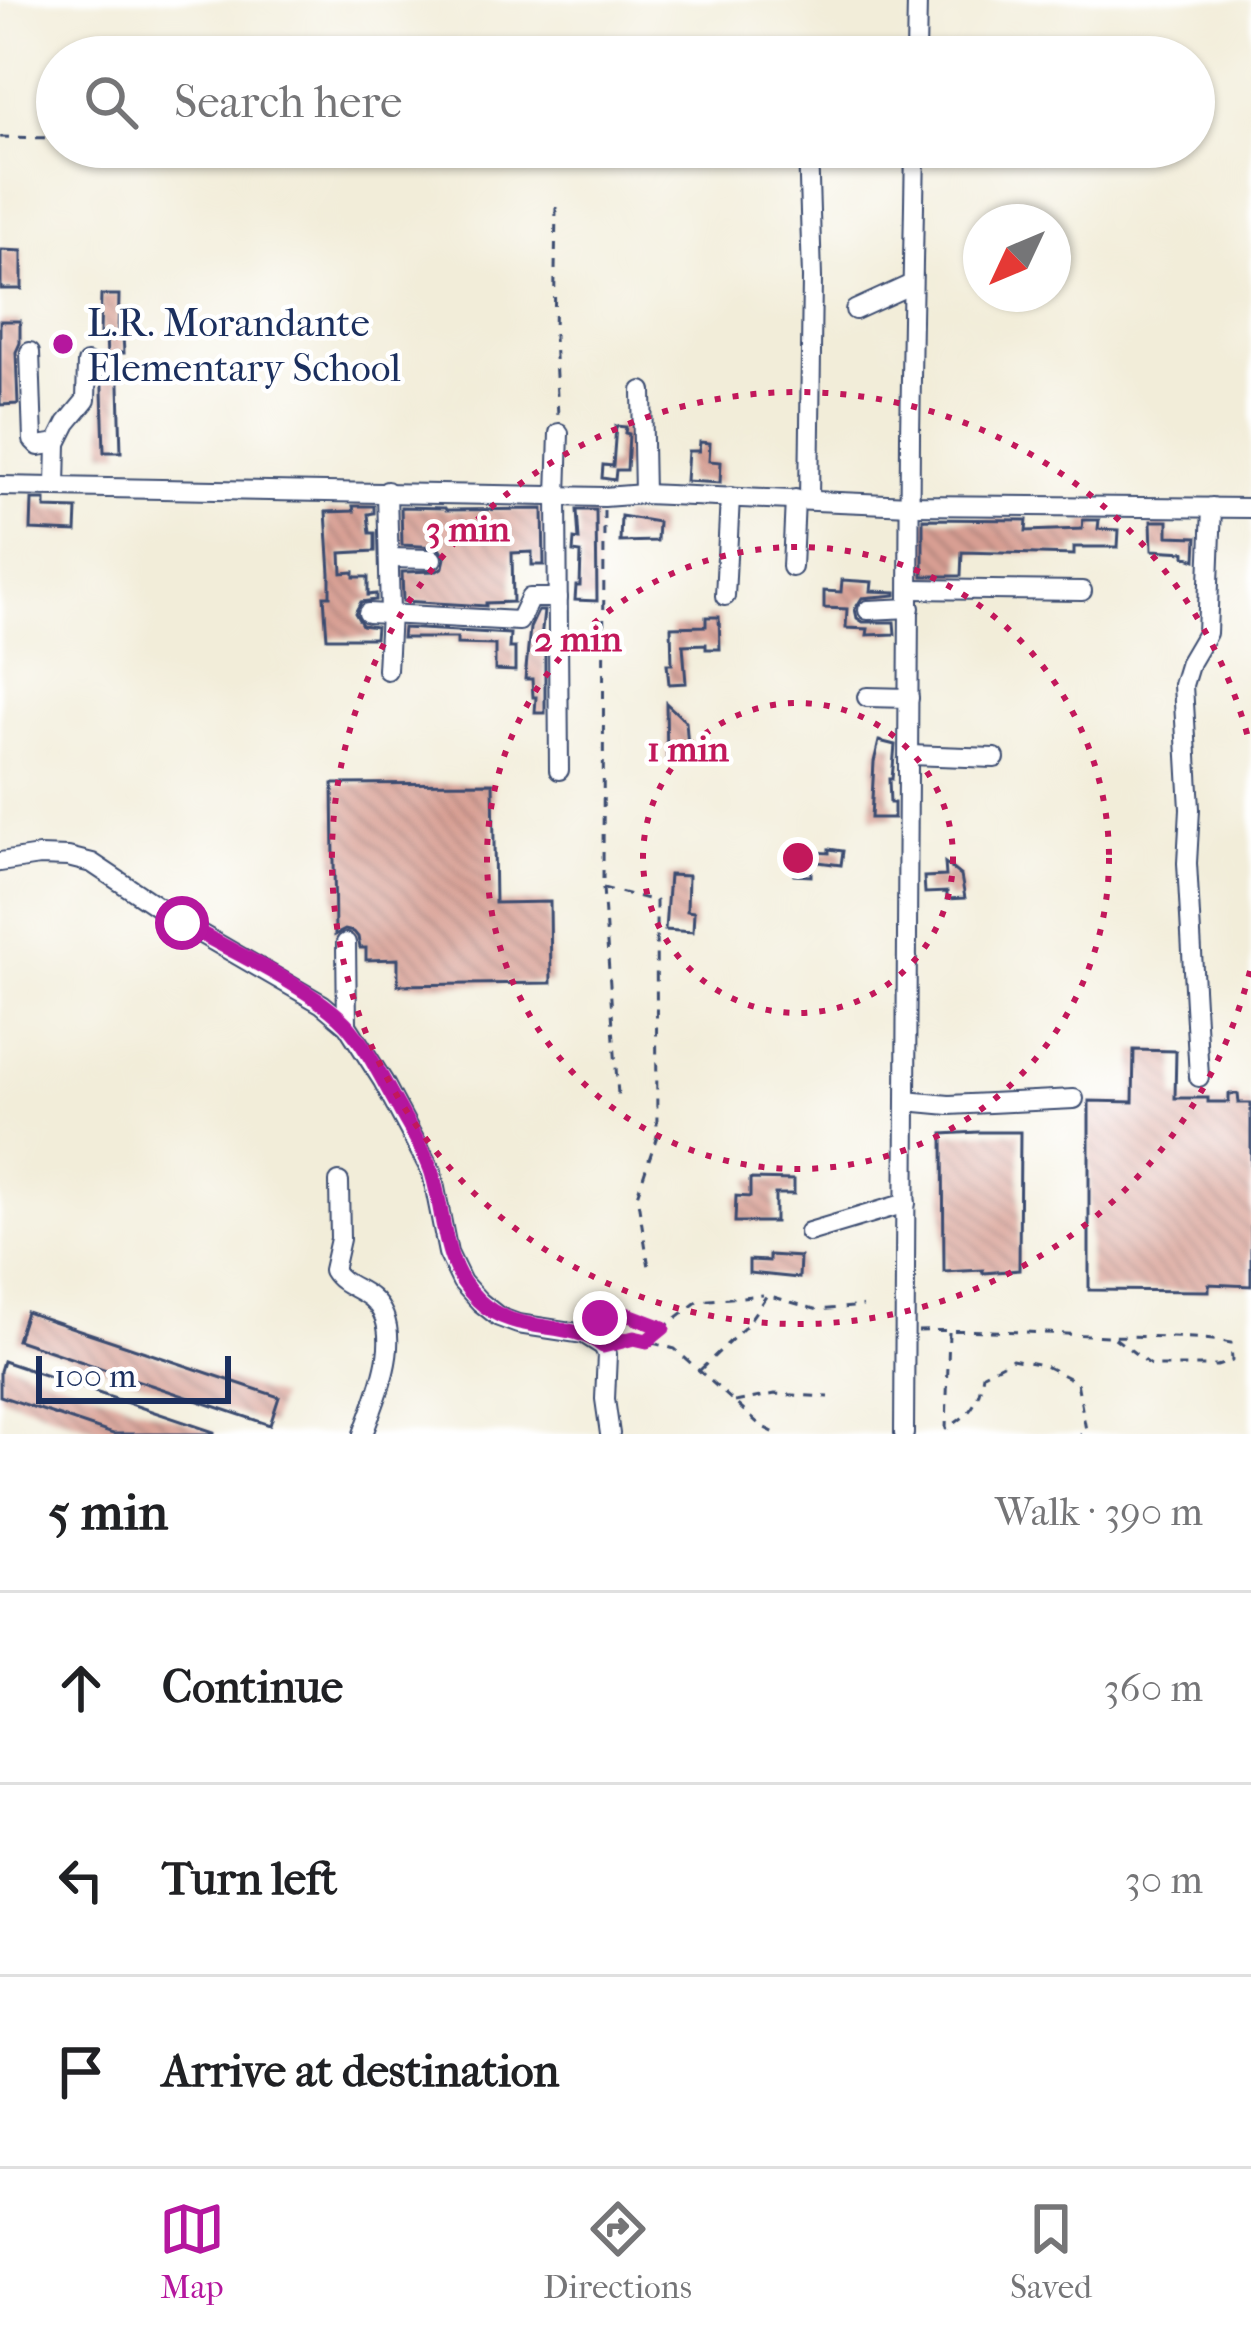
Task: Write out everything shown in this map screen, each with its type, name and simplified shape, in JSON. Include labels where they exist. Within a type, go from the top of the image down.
[{"type":"street","points":[[916,36],[917,0]]},
{"type":"street","points":[[792,567],[802,499],[812,278],[809,168]]},
{"type":"street","points":[[904,1434],[915,168]]},
{"type":"street","points":[[855,310],[912,284]]},
{"type":"street","points":[[30,352],[33,440],[39,446],[57,443]]},
{"type":"street","points":[[56,486],[57,443],[86,400],[87,363]]},
{"type":"street","points":[[642,392],[644,494]]},
{"type":"street","points":[[559,433],[559,770]]},
{"type":"street","points":[[0,485],[1251,508]]},
{"type":"street","points":[[387,491],[387,670]]},
{"type":"street","points":[[725,596],[730,497]]},
{"type":"street","points":[[1199,1076],[1183,685],[1207,633],[1212,507]]},
{"type":"street","points":[[389,558],[432,559]]},
{"type":"street","points":[[868,610],[910,599],[1082,591]]},
{"type":"street","points":[[368,614],[519,621],[530,598],[558,598]]},
{"type":"street","points":[[867,697],[909,698]]},
{"type":"street","points":[[909,754],[995,758]]},
{"type":"street","points":[[0,862],[39,856],[92,863],[182,923],[322,1004],[347,1025],[432,1173],[448,1253],[462,1282],[500,1316],[518,1324],[584,1334],[603,1346],[610,1434]]},
{"type":"street","points":[[346,943],[347,1025]]},
{"type":"street","points":[[906,1101],[949,1105],[1074,1099]]},
{"type":"street","points":[[339,1182],[340,1239],[333,1270],[340,1281],[373,1300],[388,1334],[387,1364],[363,1434]]},
{"type":"street","points":[[809,1232],[906,1204]]},
{"type":"path","points":[[0,137],[36,138]]},
{"type":"path","points":[[556,207],[554,337],[559,433]]},
{"type":"path","points":[[604,496],[603,888],[618,1095]]},
{"type":"path","points":[[603,888],[656,902],[657,1136],[637,1195],[649,1267]]},
{"type":"path","points":[[647,1341],[698,1300],[766,1295],[818,1310],[862,1306]]},
{"type":"path","points":[[699,1371],[745,1327],[766,1295]]},
{"type":"path","points":[[600,1318],[626,1314],[663,1328]]},
{"type":"path","points":[[904,1331],[949,1330],[1112,1336],[1213,1340],[1231,1343],[1232,1361],[1217,1366],[1152,1366],[1112,1336]]},
{"type":"path","points":[[949,1330],[946,1429],[969,1415],[980,1395],[983,1374],[1012,1359],[1042,1364],[1077,1382],[1086,1430],[1080,1434]]},
{"type":"path","points":[[603,1346],[634,1338],[675,1349],[761,1426],[777,1434]]},
{"type":"path","points":[[733,1402],[776,1394],[830,1397]]},
{"type":"building","points":[[1,250],[22,251],[22,289],[1,289]]},
{"type":"building","points":[[101,295],[119,295],[118,336],[123,336],[124,353],[118,353],[121,452],[104,452],[101,359],[107,359],[106,333],[100,333]]},
{"type":"building","points":[[0,321],[20,321],[18,404],[0,405]]},
{"type":"building","points":[[616,426],[626,427],[629,434],[627,470],[616,470],[615,480],[602,478],[603,465],[613,466]]},
{"type":"building","points":[[700,442],[710,443],[709,461],[721,462],[720,483],[686,481],[688,451],[699,451]]},
{"type":"building","points":[[32,500],[45,500],[45,508],[77,509],[76,532],[31,530]]},
{"type":"building","points":[[353,506],[374,506],[374,513],[368,514],[375,551],[341,553],[342,573],[368,577],[368,595],[376,594],[376,600],[361,602],[355,613],[362,625],[376,627],[375,638],[327,638],[326,512],[354,511]]},
{"type":"building","points":[[401,507],[543,509],[544,565],[532,565],[532,552],[512,553],[513,602],[486,606],[403,601],[402,572],[437,571],[445,558],[438,547],[402,545]]},
{"type":"building","points":[[577,510],[596,510],[597,601],[575,600],[581,553],[573,552],[574,539],[579,540]]},
{"type":"building","points":[[621,516],[658,522],[657,541],[620,542]]},
{"type":"building","points":[[923,519],[1027,520],[1026,531],[1082,529],[1083,520],[1099,520],[1098,529],[1119,530],[1118,547],[1074,547],[1074,555],[962,552],[961,576],[923,576]]},
{"type":"building","points":[[1151,521],[1168,521],[1168,536],[1197,537],[1196,560],[1185,552],[1152,550]]},
{"type":"building","points":[[842,580],[872,582],[871,591],[896,592],[862,598],[855,609],[863,622],[894,622],[895,634],[867,635],[868,629],[846,628],[847,609],[824,608],[824,591],[841,592]]},
{"type":"building","points":[[538,611],[544,611],[540,648],[545,648],[545,713],[535,713],[532,679],[525,679],[530,628]]},
{"type":"building","points":[[706,617],[719,617],[720,649],[683,645],[686,683],[669,684],[671,627],[706,626]]},
{"type":"building","points":[[403,628],[510,634],[515,671],[495,670],[495,645],[457,644],[457,638],[402,638]]},
{"type":"building","points":[[666,703],[686,722],[689,759],[667,761]]},
{"type":"building","points":[[879,741],[895,745],[889,779],[894,818],[871,818]]},
{"type":"building","points":[[493,783],[495,903],[550,902],[551,983],[398,985],[398,959],[366,960],[366,948],[360,948],[354,932],[335,935],[333,784]]},
{"type":"building","points":[[829,849],[843,851],[841,865],[811,861],[811,876],[794,875],[794,851],[829,853]]},
{"type":"building","points":[[945,863],[961,876],[965,898],[947,899],[947,892],[925,893],[924,877],[946,876]]},
{"type":"building","points":[[669,875],[688,876],[687,911],[694,912],[693,932],[665,930]]},
{"type":"building","points":[[1134,1050],[1176,1051],[1175,1098],[1229,1102],[1229,1094],[1238,1094],[1239,1103],[1251,1103],[1251,1286],[1209,1284],[1209,1291],[1089,1290],[1089,1101],[1133,1102]]},
{"type":"building","points":[[1020,1132],[1019,1270],[944,1272],[943,1134]]},
{"type":"building","points":[[750,1179],[794,1180],[794,1194],[775,1194],[775,1222],[735,1222],[736,1196],[750,1197]]},
{"type":"building","points":[[769,1255],[800,1257],[799,1278],[749,1273],[749,1260],[769,1261]]},
{"type":"building","points":[[26,1312],[279,1397],[270,1425],[17,1340]]},
{"type":"building","points":[[3,1361],[214,1434],[113,1434],[0,1396]]},
{"type":"place","name":"L.R. Morandante Elementary School","points":[[63,344]]},
{"type":"route","points":[[182,923],[289,983],[347,1025],[414,1135],[432,1173],[448,1253],[462,1282],[479,1302],[518,1324],[584,1334],[603,1346],[634,1338],[647,1341],[663,1328],[626,1314],[600,1318]]}]
